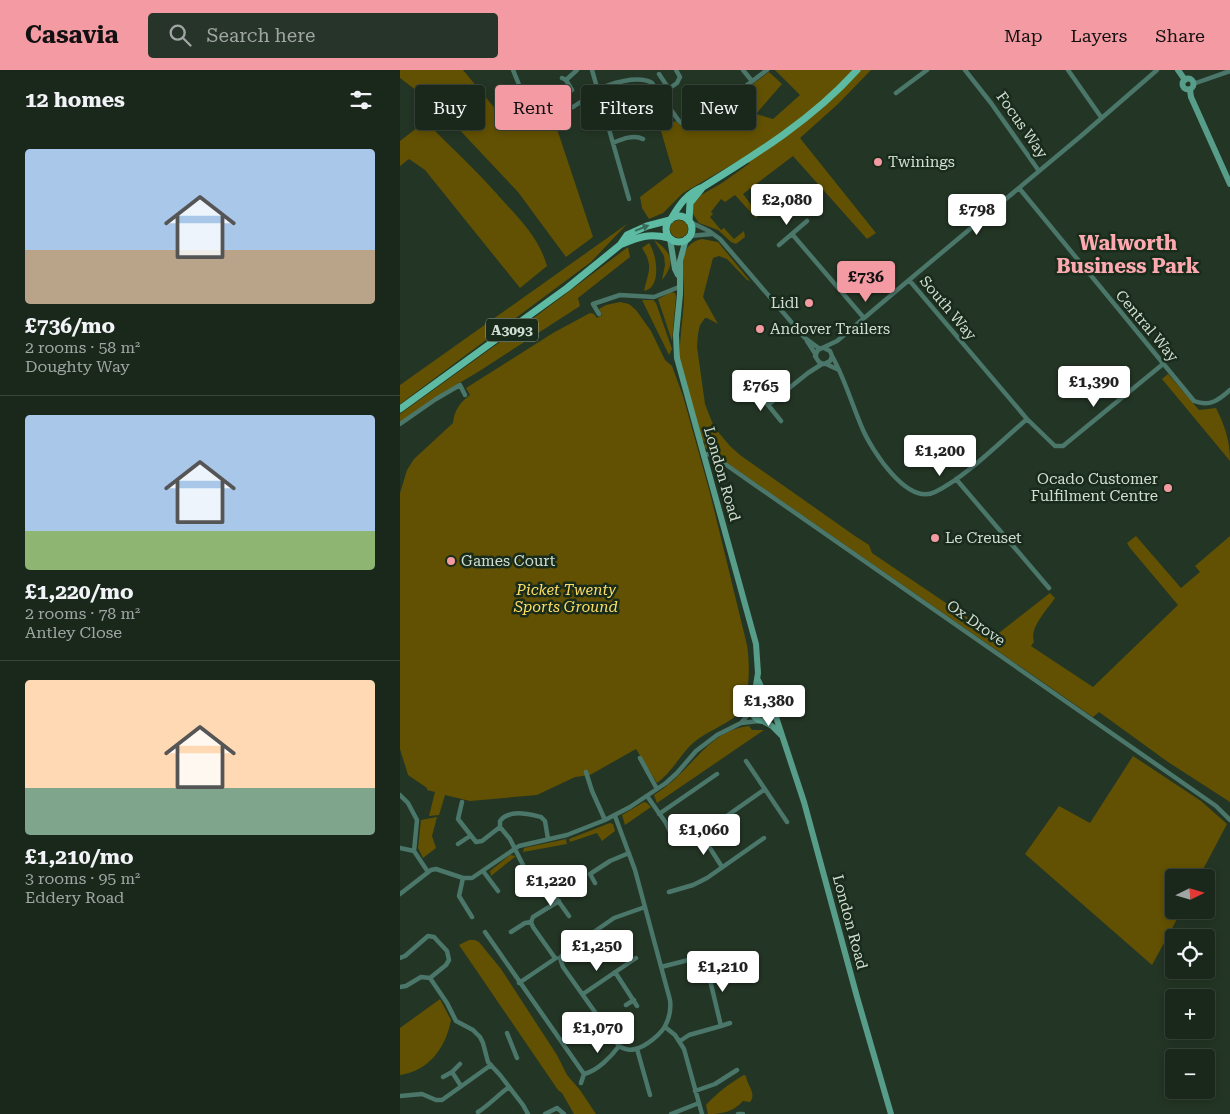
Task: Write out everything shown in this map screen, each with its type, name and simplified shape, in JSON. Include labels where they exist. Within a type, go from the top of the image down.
[{"type":"main road","points":[[703,188],[690,203],[689,222],[692,229],[688,238],[677,242],[670,238],[666,229],[670,220],[689,194],[703,188],[796,126],[857,70]]},
{"type":"main road","points":[[1178,70],[1185,80],[1190,80],[1192,87],[1191,97],[1230,184]]},
{"type":"main road","points":[[670,220],[680,216],[689,222]]},
{"type":"main road","name":"A3093","points":[[400,409],[541,309],[620,245],[627,235],[652,224],[670,220]]},
{"type":"main road","name":"A3093","points":[[620,245],[645,236],[656,235],[670,238]]},
{"type":"main road","name":"London Road","points":[[670,238],[675,269],[678,275]]},
{"type":"main road","name":"London Road","points":[[688,238],[680,257],[678,275],[676,355],[684,390],[756,644],[758,679],[752,707]]},
{"type":"main road","name":"London Road","points":[[758,679],[767,699],[772,704],[809,818],[857,997],[892,1114]]},
{"type":"main road","points":[[767,699],[759,699],[752,707],[754,717],[772,726],[783,737]]},
{"type":"main road","points":[[761,721],[772,717],[774,711]]},
{"type":"street","points":[[513,70],[519,85]]},
{"type":"street","points":[[572,90],[564,79],[577,70]]},
{"type":"street","points":[[592,70],[596,85]]},
{"type":"street","points":[[672,86],[679,79],[676,70]]},
{"type":"street","points":[[743,70],[752,81]]},
{"type":"street","points":[[672,111],[680,122],[690,125],[698,122],[767,70]]},
{"type":"street","points":[[896,93],[927,70]]},
{"type":"street","name":"Focus Way","points":[[965,70],[1039,171]]},
{"type":"street","points":[[1068,70],[1101,117]]},
{"type":"street","name":"South Way","points":[[1157,70],[909,280],[1028,419],[1051,444],[1059,447],[1064,446],[1163,364]]},
{"type":"street","points":[[1192,87],[1230,71]]},
{"type":"street","points":[[659,74],[666,85]]},
{"type":"street","points":[[614,85],[626,81],[645,80],[653,85]]},
{"type":"street","points":[[574,107],[581,102]]},
{"type":"street","points":[[609,130],[629,199]]},
{"type":"street","points":[[613,143],[632,137],[643,139]]},
{"type":"street","name":"Central Way","points":[[1019,188],[1194,401],[1212,403],[1230,390]]},
{"type":"street","points":[[779,245],[807,221]]},
{"type":"street","points":[[689,222],[720,239],[734,253],[805,338],[816,357],[824,364],[839,370]]},
{"type":"street","points":[[688,238],[714,234]]},
{"type":"street","points":[[792,234],[864,318]]},
{"type":"street","points":[[808,373],[822,348],[837,342],[909,280]]},
{"type":"street","points":[[599,314],[593,304],[610,297],[625,294],[654,297],[679,287]]},
{"type":"street","points":[[805,338],[831,354],[871,444],[890,471],[911,491],[923,494],[934,492],[956,479],[1028,419]]},
{"type":"street","points":[[768,405],[808,373],[831,360],[831,354],[837,342]]},
{"type":"street","points":[[400,424],[460,385],[465,394]]},
{"type":"street","points":[[756,390],[781,421]]},
{"type":"street","name":"Ox Drove","points":[[703,455],[709,454],[725,464],[1216,806],[1230,820]]},
{"type":"street","points":[[956,479],[1049,588]]},
{"type":"street","points":[[741,723],[752,707]]},
{"type":"street","points":[[400,894],[428,872],[436,869],[462,878],[472,878],[515,848],[575,832],[615,816],[672,778],[705,744],[723,732],[741,723],[761,721]]},
{"type":"street","points":[[640,758],[657,789]]},
{"type":"street","points":[[746,761],[787,822]]},
{"type":"street","points":[[586,772],[592,792],[605,820]]},
{"type":"street","points":[[659,814],[717,774]]},
{"type":"street","points":[[647,796],[677,843],[685,842],[701,834],[765,789]]},
{"type":"street","points":[[400,795],[408,803],[417,820],[414,850],[428,872]]},
{"type":"street","points":[[462,802],[458,819],[476,842],[480,842],[500,827]]},
{"type":"street","points":[[534,885],[510,838],[499,824],[509,814],[541,816],[545,821],[548,839]]},
{"type":"street","points":[[559,901],[533,917],[531,922],[533,927],[619,1046],[625,1049],[637,1049],[665,1027],[669,1017],[670,1006],[645,907],[629,853],[615,816]]},
{"type":"street","points":[[701,834],[722,867]]},
{"type":"street","points":[[458,844],[470,836]]},
{"type":"street","points":[[669,892],[699,882],[764,838]]},
{"type":"street","points":[[400,848],[414,850]]},
{"type":"street","points":[[595,883],[590,874],[629,853]]},
{"type":"street","points":[[483,871],[498,891]]},
{"type":"street","points":[[462,878],[459,896],[472,917]]},
{"type":"street","points":[[549,888],[569,916]]},
{"type":"street","points":[[452,897],[459,896]]},
{"type":"street","points":[[519,983],[614,918],[645,907]]},
{"type":"street","points":[[511,932],[525,923],[531,922]]},
{"type":"street","points":[[485,932],[584,1074]]},
{"type":"street","points":[[400,958],[405,956],[426,937],[434,937],[447,951],[449,960],[446,965],[430,978],[420,977],[408,986],[400,987]]},
{"type":"street","points":[[661,968],[708,955]]},
{"type":"street","points":[[582,994],[636,958]]},
{"type":"street","points":[[614,972],[637,1006]]},
{"type":"street","points":[[430,978],[448,1003],[456,1021],[473,1030],[480,1037],[487,1059],[528,1114]]},
{"type":"street","points":[[710,980],[721,1026]]},
{"type":"street","points":[[626,1005],[634,1000]]},
{"type":"street","points":[[680,1041],[689,1035],[730,1023]]},
{"type":"street","points":[[665,1027],[680,1041],[684,1049],[702,1114]]},
{"type":"street","points":[[507,1033],[517,1058]]},
{"type":"street","points":[[584,1074],[607,1060],[619,1046]]},
{"type":"street","points":[[637,1049],[650,1095]]},
{"type":"street","points":[[444,1077],[460,1064]]},
{"type":"street","points":[[400,1096],[422,1094],[438,1100],[444,1098],[491,1065]]},
{"type":"street","points":[[695,1091],[715,1084],[737,1070]]},
{"type":"street","points":[[452,1072],[461,1086]]},
{"type":"street","points":[[581,1083],[584,1074]]},
{"type":"street","points":[[474,1106],[478,1113],[509,1087]]},
{"type":"street","points":[[672,1114],[698,1101]]},
{"type":"street","points":[[546,1114],[556,1108],[564,1114]]},
{"type":"green space","points":[[400,70],[463,70],[475,85],[415,85],[415,89],[400,78]]},
{"type":"green space","points":[[775,70],[871,70],[838,104],[800,138],[876,233],[867,239],[793,156],[743,194],[759,215],[756,218],[735,195],[725,202],[721,199],[711,212],[713,214],[710,217],[721,230],[724,228],[734,239],[744,231],[745,237],[736,244],[718,230],[699,223],[693,214],[693,205],[701,195],[750,163],[738,161],[683,193],[663,213],[649,219],[642,208],[640,197],[673,172],[661,131],[672,130],[672,123],[675,121],[682,126],[682,130],[756,130],[756,114],[773,119],[800,95]]},
{"type":"green space","points":[[769,72],[782,84],[756,114],[756,85],[751,85]]},
{"type":"green space","points":[[485,96],[495,109],[495,130],[557,130],[593,237],[566,257],[518,192],[460,130],[485,130]]},
{"type":"green space","points":[[415,129],[434,130],[477,173],[530,232],[544,256],[547,266],[520,288],[425,170],[409,159],[400,166],[400,141]]},
{"type":"green space","points":[[679,220],[685,223],[688,229],[685,235],[679,238],[673,235],[670,229],[673,223]]},
{"type":"green space","points":[[627,224],[591,262],[400,404],[400,385]]},
{"type":"green space","points":[[702,239],[718,242],[750,281],[727,259],[719,256],[713,258],[703,297],[718,324],[705,318],[700,325],[697,347],[705,404],[714,427],[740,455],[869,545],[872,553],[995,636],[1050,593],[1055,598],[1036,625],[1033,637],[1034,642],[1031,646],[1093,687],[1178,605],[1127,543],[1136,536],[1181,588],[1200,572],[1195,566],[1230,536],[1230,802],[1168,762],[1099,712],[1093,717],[704,447],[705,443],[702,439],[680,361],[684,299],[684,259],[686,250],[690,245]]},
{"type":"green space","points":[[654,240],[665,249],[670,258],[669,268],[662,280],[665,265],[664,256]]},
{"type":"green space","points":[[649,243],[656,262],[656,277],[650,289],[644,291],[649,265],[642,248]]},
{"type":"green space","points":[[628,247],[630,257],[578,298],[580,306],[434,398],[400,422],[400,414]]},
{"type":"green space","points":[[671,292],[675,293],[676,296],[672,341],[658,299]]},
{"type":"green space","points":[[642,300],[653,300],[656,303],[672,349],[669,355]]},
{"type":"green space","name":"Picket Twenty Sports Ground","points":[[620,302],[629,304],[636,310],[651,331],[665,360],[672,366],[683,396],[710,493],[747,645],[749,672],[744,703],[736,716],[693,743],[657,783],[636,749],[590,775],[575,777],[537,795],[470,801],[445,795],[439,815],[429,816],[435,792],[427,790],[427,788],[408,775],[400,749],[400,493],[407,470],[414,459],[453,423],[458,407],[470,395],[466,388],[553,333],[590,313],[594,314],[597,318],[602,315],[599,309],[606,305]]},
{"type":"green space","points":[[1168,374],[1199,410],[1216,408],[1226,434],[1230,461],[1162,379]]},
{"type":"green space","points":[[763,701],[769,704],[772,710],[769,716],[763,719],[757,716],[754,710],[757,704]]},
{"type":"green space","points":[[749,726],[752,730],[764,730],[657,803],[654,795],[673,781],[710,744],[727,732]]},
{"type":"green space","points":[[1133,756],[1201,801],[1227,824],[1203,869],[1165,869],[1165,919],[1177,919],[1172,929],[1165,929],[1165,941],[1152,965],[1025,854],[1059,806],[1090,823]]},
{"type":"green space","points":[[644,802],[651,807],[625,825],[622,815]]},
{"type":"green space","points":[[437,817],[432,836],[436,848],[423,858],[418,848],[421,820]]},
{"type":"green space","points":[[610,823],[613,824],[615,831],[602,841],[597,833],[570,842],[569,839]]},
{"type":"green space","points":[[566,839],[567,844],[523,852],[524,848]]},
{"type":"green space","points":[[510,855],[516,856],[491,876],[490,871]]},
{"type":"green space","points":[[469,940],[479,942],[501,969],[557,1055],[567,1075],[596,1114],[574,1114],[562,1093],[558,1090],[459,945]]},
{"type":"green space","points":[[440,999],[451,1020],[445,1039],[428,1063],[420,1069],[400,1075],[400,1028]]},
{"type":"green space","points":[[744,1075],[752,1092],[750,1102],[743,1101],[727,1112],[708,1114],[706,1105],[724,1088]]},
{"type":"place","name":"Twinings","points":[[878,162]]},
{"type":"place","name":"Lidl","points":[[809,303]]},
{"type":"place","name":"Andover Trailers","points":[[760,329]]},
{"type":"place","name":"Ocado Customer Fulfilment Centre","points":[[1168,488]]},
{"type":"place","name":"Le Creuset","points":[[935,538]]},
{"type":"place","name":"Games Court","points":[[451,561]]},
{"type":"district","name":"Walworth Business Park","points":[[1128,254]]}]
